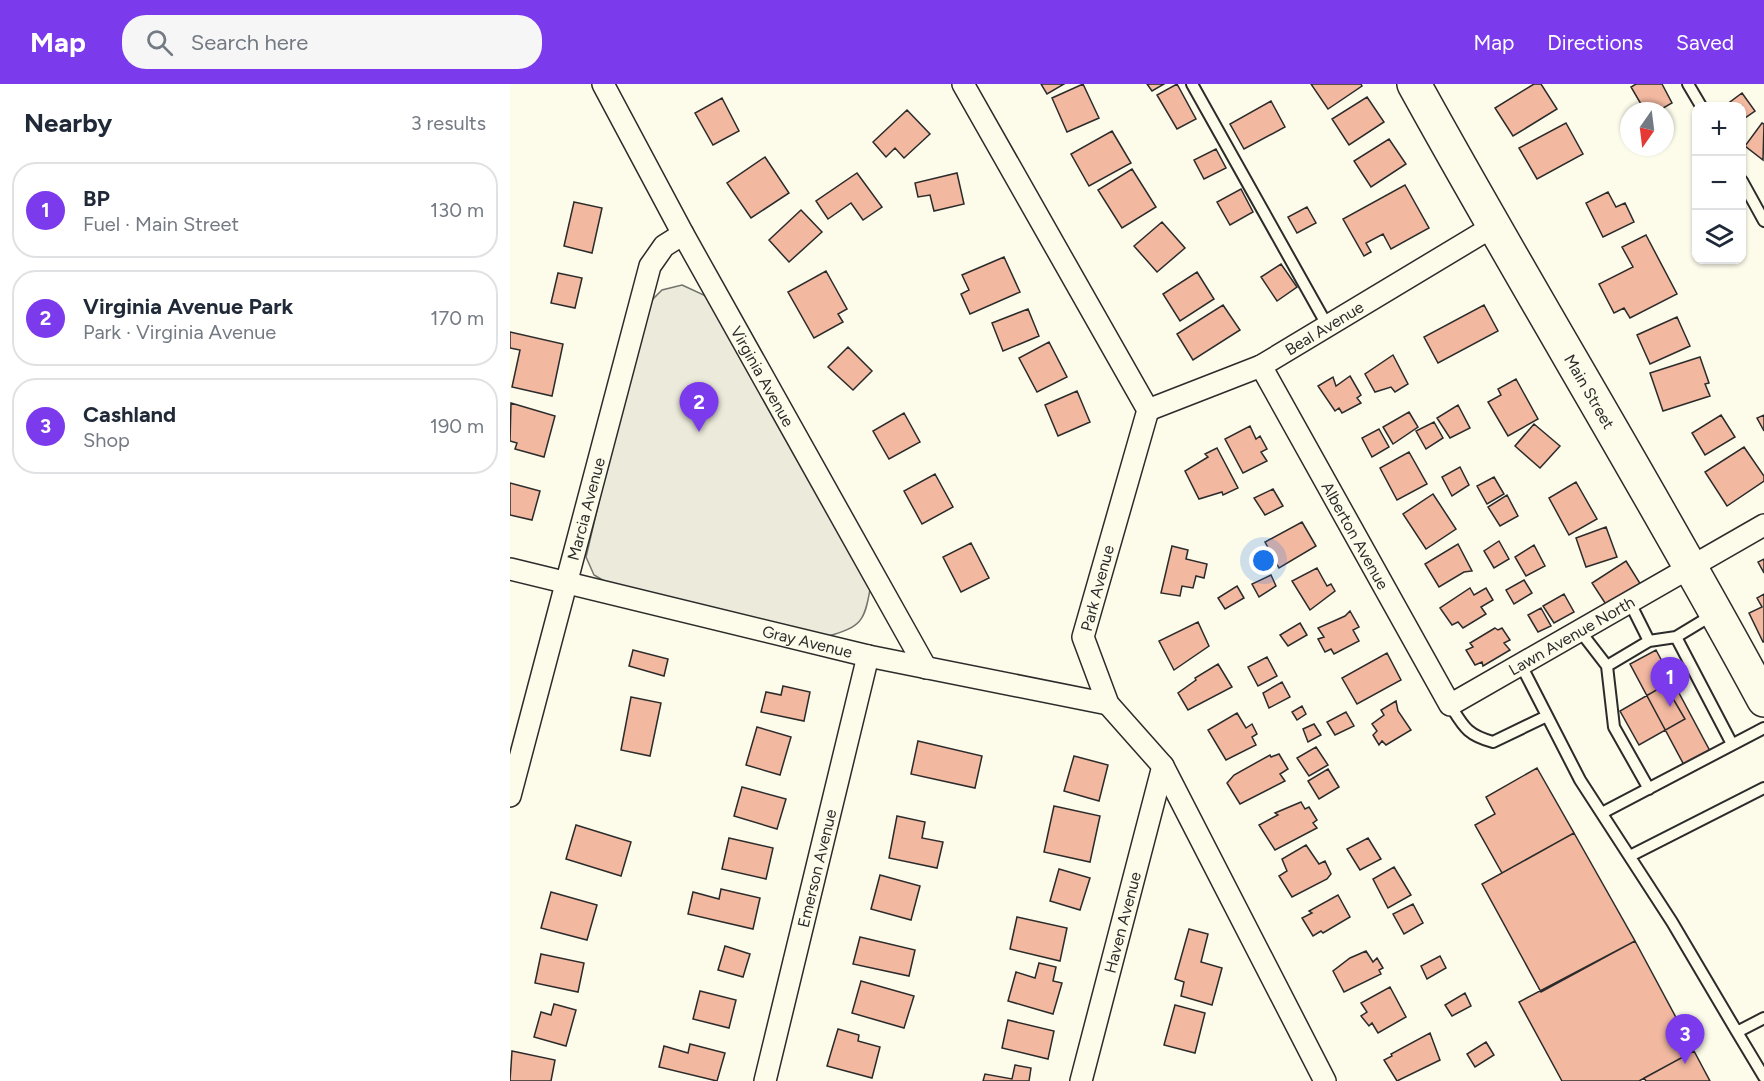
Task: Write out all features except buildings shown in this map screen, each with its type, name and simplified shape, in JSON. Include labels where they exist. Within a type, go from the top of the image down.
[{"type":"main road","name":"Main Street","points":[[1414,84],[1492,226],[1692,567],[1764,700]]},
{"type":"street","name":"Virginia Avenue","points":[[603,84],[683,234],[926,668]]},
{"type":"street","points":[[963,84],[1148,410]]},
{"type":"street","name":"Beal Avenue","points":[[1148,410],[1261,366],[1492,226]]},
{"type":"street","name":"Marcia Avenue","points":[[510,796],[650,266],[664,246],[683,234]]},
{"type":"street","name":"Alberton Avenue","points":[[1261,366],[1450,705]]},
{"type":"street","name":"Park Avenue","points":[[1148,410],[1083,637],[1108,704],[1163,766],[1325,1081]]},
{"type":"street","name":"Lawn Avenue North","points":[[1450,705],[1764,525]]},
{"type":"street","name":"Gray Avenue","points":[[510,569],[868,656],[1108,704]]},
{"type":"street","name":"Emerson Avenue","points":[[765,1081],[868,656]]},
{"type":"street","name":"Haven Avenue","points":[[1081,1081],[1163,766]]},
{"type":"lane","points":[[1192,84],[1327,325]]},
{"type":"lane","points":[[1688,84],[1699,102]]},
{"type":"lane","points":[[1746,188],[1764,222]]},
{"type":"lane","points":[[1630,603],[1649,641]]},
{"type":"lane","points":[[1607,666],[1649,641],[1676,637],[1717,613]]},
{"type":"lane","points":[[1580,631],[1607,666],[1614,728],[1649,789]]},
{"type":"lane","points":[[1676,637],[1732,744]]},
{"type":"lane","points":[[1521,665],[1580,780],[1672,922],[1764,1077]]},
{"type":"lane","points":[[1450,705],[1466,731],[1476,737],[1494,742],[1547,716]]},
{"type":"lane","points":[[1602,813],[1764,728]]},
{"type":"lane","points":[[1629,856],[1764,788]]},
{"type":"lane","points":[[1737,1032],[1764,1018]]},
{"type":"shaded area","points":[[682,285],[706,296],[870,589],[863,616],[859,622],[847,630],[828,636],[606,582],[594,575],[586,557],[645,307],[662,290]]},
{"type":"place","name":"Virginia Avenue Park","points":[[699,432]]},
{"type":"place","name":"BP","points":[[1670,707]]},
{"type":"place","name":"Cashland","points":[[1685,1064]]}]
